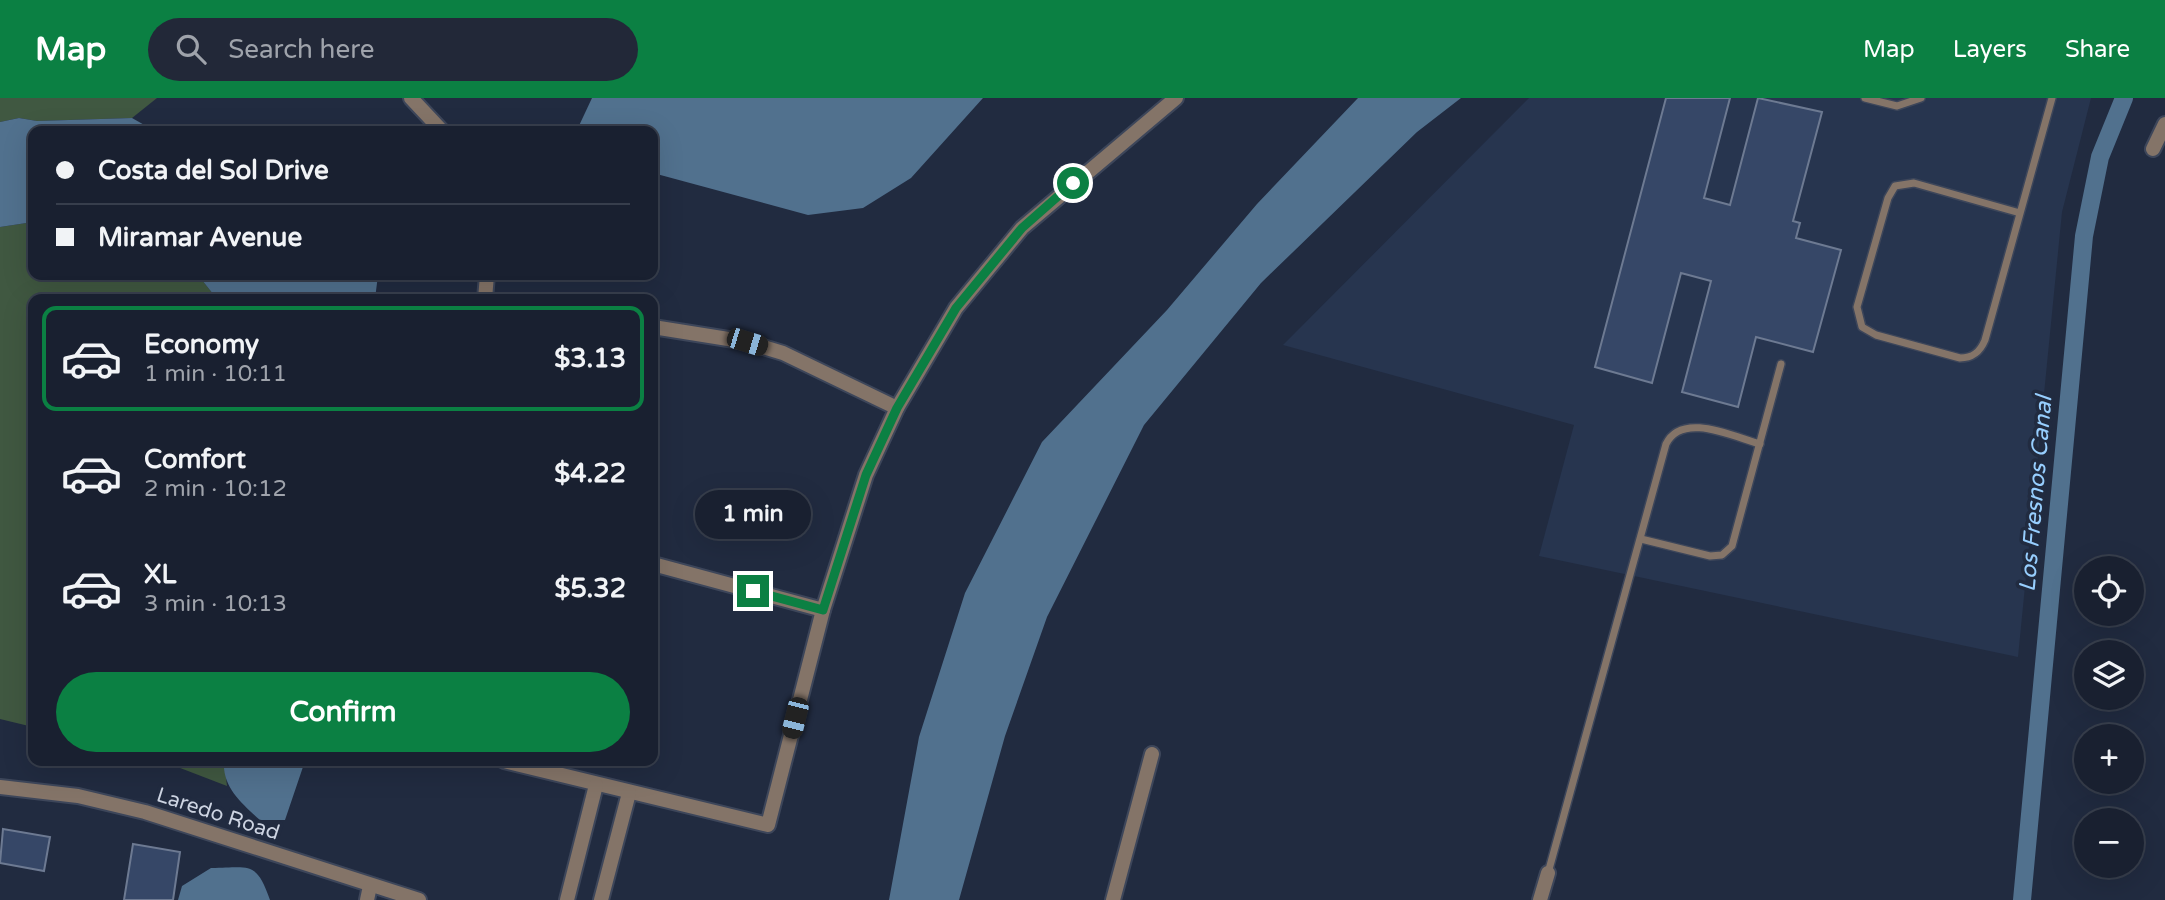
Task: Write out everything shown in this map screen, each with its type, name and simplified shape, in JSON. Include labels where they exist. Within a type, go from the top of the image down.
[{"type":"street","points":[[411,98],[437,126]]},
{"type":"street","points":[[523,766],[768,825],[823,610],[866,475],[897,408],[956,308],[1022,228],[1090,167],[1176,98]]},
{"type":"street","points":[[2153,149],[2165,124]]},
{"type":"street","points":[[658,328],[747,342],[783,353],[897,408]]},
{"type":"street","points":[[658,565],[823,610]]},
{"type":"street","points":[[1113,900],[1152,754]]},
{"type":"street","points":[[567,900],[596,785]]},
{"type":"street","name":"Laredo Road","points":[[0,786],[78,796],[145,812],[369,893],[419,900]]},
{"type":"street","points":[[601,900],[629,793]]},
{"type":"street","points":[[1540,900],[1548,873]]},
{"type":"lane","points":[[1865,98],[1897,106],[1922,98]]},
{"type":"lane","points":[[2020,213],[1914,183],[1895,186],[1888,198],[1857,307],[1862,327],[1876,335],[1960,358],[1977,353],[1985,340],[2052,98]]},
{"type":"lane","points":[[1641,539],[1710,556],[1727,551],[1735,539],[1781,364]]},
{"type":"lane","points":[[1548,873],[1666,444],[1673,433],[1698,427],[1760,444]]},
{"type":"shaded area","points":[[592,98],[983,98],[911,178],[863,208],[808,215],[658,174],[658,126],[579,126]]},
{"type":"shaded area","points":[[1358,98],[1461,98],[1417,132],[1261,283],[1144,425],[1047,617],[1005,736],[959,900],[889,900],[919,737],[965,593],[1042,442],[1167,310],[1257,204]]},
{"type":"shaded area","points":[[1529,98],[2091,98],[2062,212],[2018,657],[1539,556],[1574,425],[1283,345]]},
{"type":"shaded area","points":[[19,118],[37,121],[132,118],[146,126],[28,126],[28,223],[0,227],[0,122]]},
{"type":"shaded area","points":[[202,280],[377,280],[376,294],[213,294]]},
{"type":"shaded area","points":[[224,766],[303,766],[285,820],[260,820],[234,794]]},
{"type":"shaded area","points":[[211,868],[250,869],[260,878],[270,900],[178,900],[182,886]]},
{"type":"green space","points":[[0,98],[157,98],[132,118],[37,121],[19,118],[0,122]]},
{"type":"green space","points":[[28,223],[28,280],[202,280],[213,294],[28,294],[28,726],[0,719],[0,227]]},
{"type":"green space","points":[[175,766],[225,766],[227,786]]},
{"type":"building","points":[[1666,98],[1730,98],[1704,198],[1730,205],[1758,98],[1822,112],[1793,221],[1800,223],[1796,238],[1841,250],[1813,352],[1756,337],[1738,407],[1682,392],[1711,281],[1681,273],[1652,383],[1595,367]]},
{"type":"building","points":[[3,829],[50,837],[44,871],[0,863]]},
{"type":"building","points":[[133,844],[180,852],[173,900],[124,900]]},
{"type":"waterway","name":"Los Fresnos Canal","points":[[2022,900],[2084,236],[2100,157],[2124,98]]},
{"type":"route","points":[[753,591],[823,610],[866,475],[897,408],[956,308],[1022,228],[1073,183]]}]
